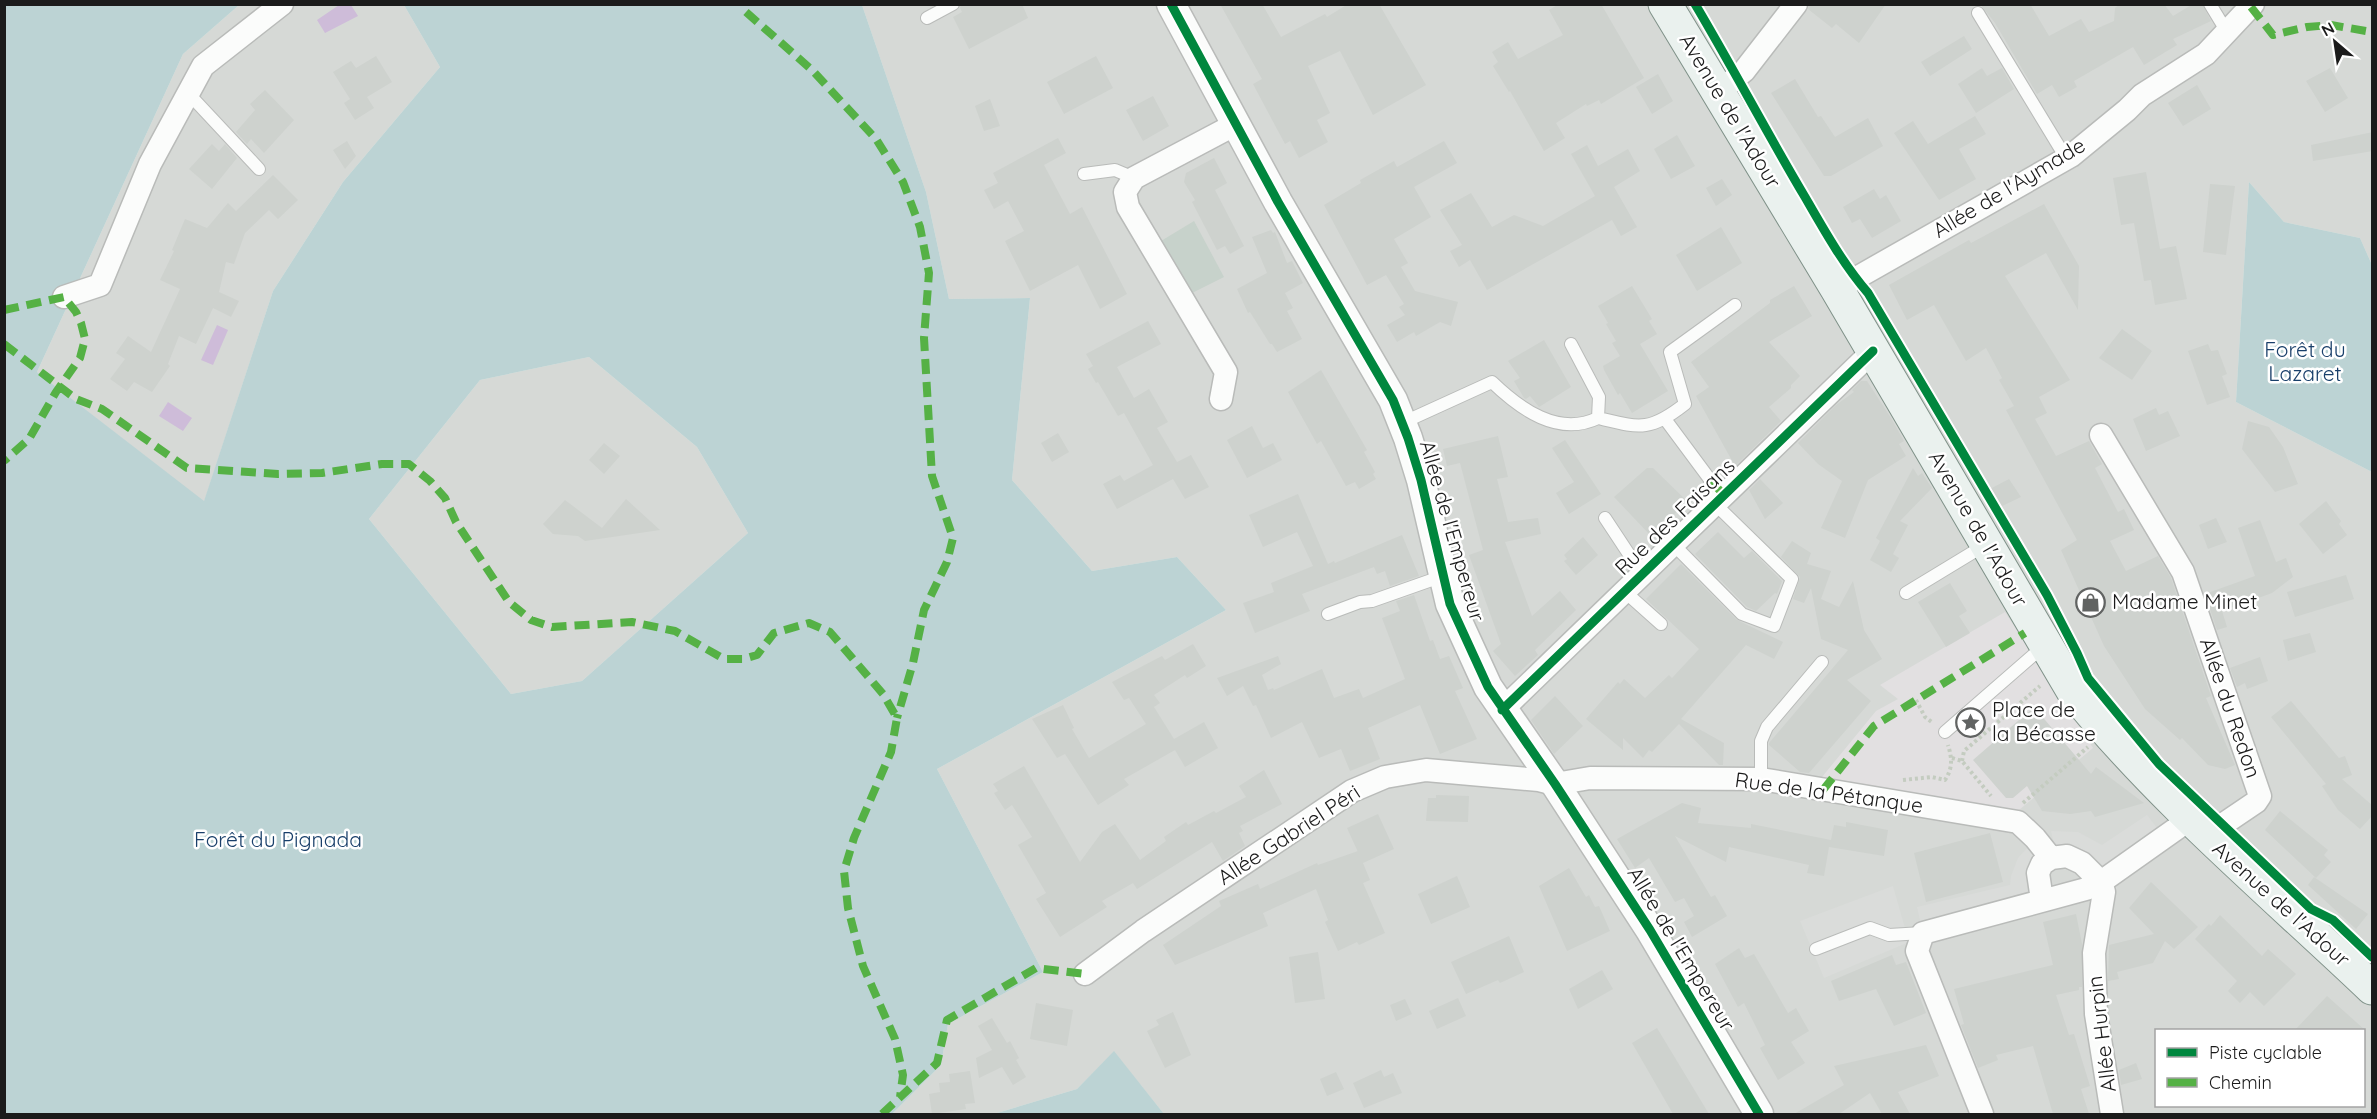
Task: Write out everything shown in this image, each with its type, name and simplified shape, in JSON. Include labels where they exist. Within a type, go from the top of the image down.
[{"type":"main road","name":"Avenue de l'Adour","points":[[1665,4],[1837,289],[2073,691],[2105,731],[2200,829],[2373,988]]},
{"type":"street","points":[[64,297],[100,285],[150,164],[203,66],[282,4]]},
{"type":"street","name":"Allée de l'Empereur","points":[[1171,4],[1278,202],[1378,374],[1402,423],[1421,480],[1450,604],[1471,655],[1502,710],[1555,784],[1650,930],[1759,1114]]},
{"type":"street","points":[[1719,92],[1744,70],[1796,4]]},
{"type":"street","name":"Allée de l'Aymade","points":[[1837,289],[2066,158],[2127,110],[2142,95],[2206,54],[2253,4]]},
{"type":"street","points":[[1221,399],[1226,372],[1128,207],[1125,192],[1134,178],[1236,124]]},
{"type":"street","name":"Rue des Faisans","points":[[1502,710],[1873,351]]},
{"type":"street","name":"Allée du Redon","points":[[2101,435],[2183,572],[2260,796],[2256,802],[2222,825],[2200,829]]},
{"type":"street","name":"Allée Gabriel Péri","points":[[1085,974],[1143,931],[1352,791],[1385,777],[1426,770],[1539,780],[1555,784]]},
{"type":"street","name":"Rue de la Pétanque","points":[[1555,784],[1590,778],[1761,780],[2009,815],[2025,828],[2051,858]]},
{"type":"street","points":[[1982,1114],[1917,951],[1923,933],[2086,889],[2200,829]]},
{"type":"street","points":[[2042,900],[2038,873],[2042,864],[2051,858],[2067,856],[2082,864],[2101,882]]},
{"type":"street","name":"Allée Hurpin","points":[[2101,882],[2104,892],[2094,954],[2096,1014],[2112,1114]]},
{"type":"lane","points":[[927,18],[953,4]]},
{"type":"lane","points":[[2210,4],[2228,32]]},
{"type":"lane","points":[[1978,13],[2066,158]]},
{"type":"lane","points":[[188,93],[259,169]]},
{"type":"lane","points":[[1084,174],[1115,170],[1134,178]]},
{"type":"lane","points":[[1402,423],[1492,382],[1515,404],[1536,416],[1564,425],[1586,424],[1598,418],[1637,427],[1665,420],[1685,404],[1670,352],[1735,305]]},
{"type":"lane","points":[[1571,344],[1599,397],[1598,418]]},
{"type":"lane","points":[[1665,420],[1711,481]]},
{"type":"lane","points":[[1673,544],[1742,614],[1774,626],[1792,579],[1715,504]]},
{"type":"lane","points":[[1605,518],[1642,574]]},
{"type":"lane","points":[[1906,593],[1987,544]]},
{"type":"lane","points":[[1328,614],[1443,576]]},
{"type":"lane","points":[[1624,591],[1661,624]]},
{"type":"lane","points":[[1945,732],[2046,645]]},
{"type":"lane","points":[[1761,780],[1761,741],[1767,726],[1822,662]]},
{"type":"lane","points":[[1816,949],[1870,928],[1889,935],[1923,933]]},
{"type":"path","points":[[1962,761],[1964,751],[2040,686]]},
{"type":"path","points":[[1864,796],[1895,781],[1912,777],[1932,777],[1945,780],[1950,772],[1952,758],[1945,732],[1925,717],[1916,700]]},
{"type":"path","points":[[1952,758],[1962,761],[2009,815],[2088,747]]},
{"type":"shaded area","points":[[239,5],[404,5],[440,67],[343,182],[273,291],[204,502],[37,372],[183,54]]},
{"type":"shaded area","points":[[339,5],[351,5],[358,16],[325,33],[317,20]]},
{"type":"shaded area","points":[[862,5],[2372,5],[2372,265],[2360,238],[2284,222],[2249,182],[2236,402],[2372,472],[2372,1114],[1164,1114],[1114,1052],[1077,1089],[994,1114],[892,1114],[941,1065],[948,1024],[1043,972],[937,769],[1226,610],[1177,557],[1092,571],[1012,480],[1030,298],[949,299],[926,192]]},
{"type":"shaded area","points":[[1194,221],[1224,277],[1192,293],[1161,241]]},
{"type":"shaded area","points":[[217,325],[228,330],[213,365],[201,360]]},
{"type":"shaded area","points":[[589,357],[697,447],[748,533],[582,681],[511,694],[369,519],[480,380]]},
{"type":"shaded area","points":[[168,402],[192,418],[183,431],[159,416]]},
{"type":"shaded area","name":"Place de la Bécasse","points":[[2005,612],[2093,748],[2019,810],[2009,814],[1822,777],[1876,711],[1898,699],[1880,685]]},
{"type":"shaded area","points":[[2147,815],[2164,837],[2101,882],[2057,857],[2051,831],[2078,832],[2102,845]]},
{"type":"shaded area","points":[[2030,845],[2045,862],[2042,900],[1923,933],[1917,907],[2010,885],[2018,858]]},
{"type":"shaded area","points":[[1893,886],[1909,942],[1824,978],[1800,921]]},
{"type":"green space","name":"Forêt du Pignada","points":[[5,5],[239,5],[183,54],[37,372],[204,501],[273,291],[343,182],[440,67],[404,5],[862,5],[926,192],[949,299],[1030,298],[1012,480],[1092,571],[1177,557],[1226,610],[937,769],[1043,972],[948,1024],[941,1065],[892,1114],[5,1114]],"holes":[[[589,357],[697,447],[748,533],[582,681],[511,694],[369,519],[480,380]]]},
{"type":"green space","name":"Forêt du Lazaret","points":[[2249,182],[2284,222],[2360,238],[2372,265],[2372,472],[2236,402]]},
{"type":"green space","points":[[1114,1051],[1164,1114],[994,1114],[1077,1089]]},
{"type":"building","points":[[961,4],[1022,4],[1028,18],[969,49],[953,17],[962,12]]},
{"type":"building","points":[[1220,4],[1262,4],[1281,37],[1325,14],[1327,17],[1348,4],[1379,4],[1426,85],[1373,115],[1340,51],[1308,66],[1330,113],[1317,120],[1328,142],[1299,158],[1290,141],[1285,144],[1253,84],[1262,79]]},
{"type":"building","points":[[1559,4],[1601,4],[1644,78],[1601,104],[1599,100],[1587,106],[1586,104],[1556,123],[1565,138],[1544,151],[1493,66],[1498,62],[1492,52],[1508,42],[1518,59],[1563,35],[1549,10]]},
{"type":"building","points":[[1809,4],[1886,4],[1859,43],[1836,24],[1832,28],[1808,9]]},
{"type":"building","points":[[1980,4],[2030,4],[2049,36],[2081,19],[2089,32],[2114,21],[2115,8],[2120,4],[2164,4],[2173,16],[2193,4],[2202,4],[2211,21],[2173,39],[2177,45],[2144,65],[2133,47],[2074,81],[2077,87],[2059,97],[2052,85],[2037,94],[1995,23]]},
{"type":"building","points":[[1964,36],[1972,49],[1930,76],[1921,62]]},
{"type":"building","points":[[376,56],[392,82],[367,97],[374,108],[355,120],[344,103],[350,99],[333,72],[351,61],[356,68]]},
{"type":"building","points":[[1096,56],[1113,88],[1064,114],[1047,82]]},
{"type":"building","points":[[1982,68],[1987,76],[2002,68],[2014,89],[1976,113],[1958,84]]},
{"type":"building","points":[[2330,68],[2348,98],[2325,112],[2306,81]]},
{"type":"building","points":[[1658,74],[1673,101],[1652,114],[1636,87]]},
{"type":"building","points":[[1795,79],[1818,117],[1821,116],[1835,137],[1868,118],[1883,146],[1831,176],[1824,176],[1771,93]]},
{"type":"building","points":[[2197,85],[2211,109],[2183,126],[2168,103]]},
{"type":"building","points":[[265,90],[294,120],[264,153],[251,139],[247,144],[236,132],[255,110],[250,104]]},
{"type":"building","points":[[1153,96],[1169,126],[1143,141],[1126,110]]},
{"type":"building","points":[[990,99],[1000,126],[984,131],[975,106]]},
{"type":"building","points":[[1975,116],[1986,134],[1959,149],[1976,179],[1939,200],[1894,133],[1913,121],[1928,144]]},
{"type":"building","points":[[2373,132],[2373,151],[2313,161],[2311,145]]},
{"type":"building","points":[[1677,135],[1695,166],[1671,179],[1654,149]]},
{"type":"building","points":[[1058,138],[1066,153],[1044,165],[1070,214],[1082,207],[1127,294],[1100,309],[1078,265],[1030,291],[1005,241],[1024,231],[1008,201],[994,209],[984,190],[998,183],[993,173]]},
{"type":"building","points":[[347,141],[356,156],[345,169],[333,150]]},
{"type":"building","points":[[1444,141],[1457,163],[1414,187],[1431,217],[1394,239],[1408,263],[1401,267],[1415,291],[1458,302],[1451,326],[1440,322],[1416,336],[1414,332],[1397,342],[1387,325],[1405,315],[1399,307],[1404,304],[1386,275],[1367,285],[1324,205],[1361,183],[1360,180],[1394,161],[1397,167]]},
{"type":"building","points":[[212,144],[219,151],[225,144],[237,158],[212,189],[189,169]]},
{"type":"building","points":[[1587,145],[1598,166],[1628,149],[1640,171],[1614,187],[1637,227],[1621,236],[1612,220],[1487,290],[1470,260],[1459,267],[1450,251],[1462,245],[1440,210],[1471,193],[1492,227],[1514,215],[1543,226],[1595,196],[1571,154]]},
{"type":"building","points":[[1214,158],[1227,183],[1215,190],[1244,246],[1230,254],[1225,246],[1217,250],[1192,202],[1195,200],[1184,182],[1186,173]]},
{"type":"building","points":[[2146,172],[2160,249],[2176,246],[2187,299],[2155,305],[2151,280],[2144,281],[2134,223],[2121,225],[2113,178]]},
{"type":"building","points":[[273,175],[298,200],[278,219],[269,210],[245,233],[234,264],[226,262],[219,292],[239,301],[231,317],[213,308],[196,344],[179,336],[168,364],[170,366],[152,392],[134,382],[127,391],[110,379],[125,359],[116,353],[128,336],[151,352],[180,289],[160,280],[174,251],[172,250],[185,219],[207,228],[228,203],[236,211]]},
{"type":"building","points":[[1722,179],[1732,195],[1716,206],[1706,188]]},
{"type":"building","points":[[2210,184],[2235,186],[2226,255],[2203,252]]},
{"type":"building","points":[[1874,189],[1880,199],[1886,195],[1901,221],[1872,238],[1860,219],[1852,223],[1843,207]]},
{"type":"building","points":[[2044,204],[2079,266],[2078,310],[2046,253],[2005,276],[2070,380],[2039,397],[2047,413],[2035,419],[2056,456],[2089,441],[2102,464],[2095,468],[2118,512],[2124,509],[2134,530],[2110,541],[2126,571],[2158,556],[2171,578],[2211,696],[2206,698],[2235,765],[2225,769],[2208,765],[2182,738],[2180,740],[2145,709],[2104,646],[2061,550],[2077,540],[2006,410],[2014,406],[1999,380],[2002,378],[1986,348],[1966,361],[1934,305],[1907,320],[1889,285],[1969,240],[1971,243]]},
{"type":"building","points":[[1721,227],[1742,263],[1697,291],[1676,255]]},
{"type":"building","points":[[1271,230],[1275,232],[1287,263],[1292,261],[1303,283],[1285,293],[1293,308],[1287,311],[1302,339],[1277,352],[1250,312],[1248,313],[1237,289],[1267,273],[1252,237]]},
{"type":"building","points":[[1632,286],[1652,319],[1649,321],[1657,334],[1640,344],[1668,391],[1632,413],[1620,393],[1618,395],[1604,370],[1603,366],[1620,356],[1612,343],[1616,341],[1598,306]]},
{"type":"building","points":[[1794,286],[1812,316],[1769,342],[1800,376],[1791,388],[1769,407],[1781,421],[1735,466],[1696,396],[1709,387],[1691,362],[1770,303],[1770,300]]},
{"type":"building","points":[[1148,321],[1161,344],[1117,367],[1134,398],[1149,389],[1168,422],[1157,428],[1177,462],[1191,455],[1209,487],[1185,499],[1173,479],[1117,509],[1103,484],[1120,475],[1124,481],[1153,465],[1124,413],[1118,416],[1098,382],[1096,383],[1088,369],[1093,366],[1086,354]]},
{"type":"building","points":[[2122,329],[2152,351],[2132,380],[2099,358]]},
{"type":"building","points":[[1544,340],[1571,387],[1539,407],[1530,396],[1524,398],[1514,381],[1520,378],[1508,361]]},
{"type":"building","points":[[2208,344],[2211,351],[2218,350],[2227,374],[2222,376],[2230,397],[2207,405],[2188,351]]},
{"type":"building","points":[[1321,370],[1367,450],[1364,452],[1375,472],[1373,474],[1376,479],[1359,489],[1355,482],[1346,486],[1321,441],[1317,444],[1288,392]]},
{"type":"building","points":[[1861,381],[1867,381],[1891,418],[1904,441],[1899,444],[1906,456],[1868,480],[1845,538],[1821,528],[1842,481],[1818,464],[1798,443],[1836,405],[1854,392],[1852,390]]},
{"type":"building","points":[[2156,408],[2159,415],[2168,411],[2180,436],[2146,451],[2133,419]]},
{"type":"building","points":[[2248,421],[2269,427],[2283,447],[2298,484],[2275,492],[2242,449]]},
{"type":"building","points":[[1252,426],[1263,448],[1273,443],[1282,460],[1247,478],[1227,440]]},
{"type":"building","points":[[1058,433],[1069,452],[1052,462],[1041,443]]},
{"type":"building","points":[[1498,436],[1508,477],[1497,479],[1508,522],[1538,518],[1541,534],[1505,542],[1532,616],[1560,591],[1576,610],[1535,650],[1538,655],[1515,676],[1493,651],[1501,644],[1469,555],[1483,550],[1460,463],[1447,466],[1443,449]]},
{"type":"building","points":[[1565,440],[1601,494],[1569,514],[1556,493],[1574,482],[1552,448]]},
{"type":"building","points":[[604,443],[620,456],[604,474],[589,460]]},
{"type":"building","points":[[1647,468],[1653,468],[1688,502],[1650,535],[1614,497]]},
{"type":"building","points":[[1913,468],[1918,476],[1922,473],[1932,488],[1900,521],[1908,525],[1893,554],[1899,558],[1891,572],[1870,560],[1880,541],[1876,538]]},
{"type":"building","points":[[1760,479],[1783,503],[1765,519],[1749,490]]},
{"type":"building","points":[[2009,479],[2021,497],[2000,507],[1990,489]]},
{"type":"building","points":[[1298,494],[1328,564],[1402,535],[1419,576],[1390,586],[1385,571],[1377,574],[1374,567],[1302,594],[1310,611],[1255,633],[1243,603],[1274,592],[1271,583],[1313,566],[1297,532],[1263,547],[1249,515]]},
{"type":"building","points":[[626,499],[660,530],[585,541],[578,536],[553,534],[543,524],[565,500],[602,528]]},
{"type":"building","points":[[2326,501],[2341,521],[2339,524],[2347,535],[2323,554],[2299,524]]},
{"type":"building","points":[[2216,518],[2227,542],[2208,549],[2199,525]]},
{"type":"building","points":[[2260,520],[2276,562],[2286,558],[2293,577],[2272,593],[2222,611],[2227,627],[2217,630],[2205,594],[2255,576],[2238,528]]},
{"type":"building","points":[[1718,532],[1744,558],[1752,551],[1782,581],[1777,594],[1775,593],[1756,611],[1747,607],[1695,554]]},
{"type":"building","points":[[1583,537],[1598,555],[1576,575],[1564,561],[1567,559],[1564,555]]},
{"type":"building","points":[[1792,541],[1811,553],[1807,564],[1831,571],[1821,599],[1839,607],[1853,581],[1864,630],[1882,659],[1847,680],[1871,701],[1809,773],[1800,772],[1769,743],[1848,650],[1821,639],[1811,588],[1804,603],[1793,599],[1800,577],[1781,557]]},
{"type":"building","points":[[1681,564],[1737,620],[1783,642],[1774,659],[1746,645],[1681,719],[1724,743],[1723,765],[1719,765],[1679,724],[1652,752],[1649,750],[1643,758],[1623,738],[1623,750],[1586,719],[1618,682],[1620,684],[1624,679],[1645,698],[1669,675],[1672,678],[1699,649],[1646,599]]},
{"type":"building","points":[[2346,575],[2354,599],[2295,617],[2287,592]]},
{"type":"building","points":[[1950,583],[1967,611],[1959,616],[1970,633],[1946,647],[1918,602]]},
{"type":"building","points":[[1414,595],[1430,641],[1433,640],[1440,659],[1449,656],[1463,688],[1455,691],[1477,739],[1440,754],[1420,705],[1368,728],[1380,759],[1350,771],[1341,749],[1319,758],[1302,722],[1271,738],[1256,705],[1253,706],[1243,686],[1227,696],[1217,678],[1278,656],[1281,664],[1262,675],[1268,690],[1273,688],[1274,690],[1322,669],[1334,698],[1359,689],[1363,698],[1405,679],[1382,618],[1400,611],[1396,601]]},
{"type":"building","points":[[2310,633],[2316,652],[2288,661],[2283,640]]},
{"type":"building","points":[[1193,644],[1206,666],[1187,678],[1185,675],[1154,695],[1160,703],[1154,707],[1174,739],[1204,722],[1218,748],[1185,767],[1175,750],[1124,779],[1129,785],[1098,805],[1065,754],[1057,758],[1032,719],[1063,705],[1074,728],[1072,729],[1089,758],[1146,724],[1129,698],[1124,700],[1112,682],[1162,656],[1165,660]]},
{"type":"building","points":[[2260,657],[2268,681],[2247,689],[2245,683],[2237,687],[2230,668]]},
{"type":"building","points":[[1555,696],[1583,726],[1554,754],[1531,720]]},
{"type":"building","points":[[2291,701],[2339,758],[2345,756],[2352,775],[2342,779],[2373,806],[2373,815],[2360,829],[2338,810],[2322,786],[2326,784],[2271,717]]},
{"type":"building","points":[[2034,707],[2091,774],[2096,767],[2144,803],[2095,817],[2091,811],[2070,814],[2042,811],[2027,786],[2013,798],[2006,798],[1973,760]]},
{"type":"building","points":[[1024,766],[1080,862],[1102,832],[1115,824],[1140,860],[1166,841],[1164,837],[1186,822],[1188,825],[1246,797],[1239,786],[1264,770],[1282,804],[1240,826],[1243,831],[1239,833],[1245,846],[1223,861],[1212,842],[1137,889],[1133,883],[1102,901],[1107,907],[1060,937],[1036,899],[1046,893],[1018,845],[1032,837],[1012,805],[1005,810],[994,793],[998,791],[993,784]]},
{"type":"building","points":[[1436,795],[1469,796],[1468,822],[1426,821],[1428,798],[1436,798]]},
{"type":"building","points":[[1682,803],[1701,808],[1698,823],[1751,828],[1751,824],[1831,840],[1834,825],[1846,827],[1846,822],[1888,830],[1884,856],[1829,847],[1824,876],[1807,873],[1809,865],[1729,847],[1726,862],[1675,836],[1711,897],[1715,895],[1727,916],[1692,937],[1684,922],[1694,916],[1684,898],[1675,902],[1649,858],[1635,868],[1617,839]]},
{"type":"building","points":[[2280,811],[2328,850],[2324,855],[2331,862],[2316,878],[2265,830]]},
{"type":"building","points":[[1378,814],[1394,849],[1363,863],[1347,828]]},
{"type":"building","points":[[1990,833],[2003,882],[1926,902],[1914,853]]},
{"type":"building","points":[[1358,851],[1370,880],[1363,883],[1385,933],[1359,945],[1357,942],[1338,951],[1325,922],[1328,920],[1316,889],[1263,913],[1268,926],[1175,965],[1163,945],[1221,906],[1219,901],[1258,884],[1260,889],[1317,863],[1318,865]]},
{"type":"building","points":[[1569,868],[1586,897],[1589,895],[1595,907],[1599,906],[1610,931],[1567,951],[1539,886]]},
{"type":"building","points":[[1457,876],[1470,907],[1431,924],[1418,894]]},
{"type":"building","points":[[2314,877],[2368,914],[2356,929],[2308,885]]},
{"type":"building","points":[[2151,882],[2198,927],[2174,949],[2165,941],[2153,963],[2117,972],[2119,979],[2108,981],[2109,945],[2154,934],[2129,908]]},
{"type":"building","points":[[2076,914],[2082,944],[2082,987],[2079,987],[2079,990],[2056,995],[2069,1035],[2074,1034],[2090,1086],[2081,1089],[2089,1114],[2053,1114],[2033,1046],[1996,1055],[1998,1060],[1978,1068],[1961,1025],[1964,1024],[1954,989],[2053,965],[2043,922]]},
{"type":"building","points":[[2220,915],[2262,956],[2268,949],[2296,974],[2264,1006],[2250,992],[2240,1003],[2228,991],[2237,981],[2195,939]]},
{"type":"building","points":[[1509,936],[1524,972],[1466,994],[1451,962]]},
{"type":"building","points":[[1739,948],[1745,958],[1754,954],[1788,1013],[1796,1008],[1809,1031],[1791,1042],[1805,1063],[1778,1080],[1760,1048],[1765,1045],[1744,1003],[1738,1007],[1715,964]]},
{"type":"building","points":[[1318,952],[1325,999],[1295,1003],[1289,957]]},
{"type":"building","points":[[1892,955],[1896,965],[1906,962],[1926,1013],[1894,1026],[1876,989],[1839,1001],[1831,981]]},
{"type":"building","points":[[1602,970],[1613,989],[1578,1009],[1569,989]]},
{"type":"building","points":[[2327,996],[2364,1029],[2296,1029]]},
{"type":"building","points":[[1458,998],[1466,1016],[1437,1029],[1429,1011]]},
{"type":"building","points":[[1405,999],[1412,1014],[1396,1021],[1390,1005]]},
{"type":"building","points":[[1036,1003],[1073,1010],[1067,1046],[1030,1039]]},
{"type":"building","points":[[1173,1012],[1191,1055],[1165,1068],[1147,1031],[1159,1025],[1156,1020]]},
{"type":"building","points":[[992,1018],[1007,1043],[1010,1041],[1019,1058],[1016,1060],[1026,1077],[1013,1085],[1002,1067],[979,1078],[976,1058],[992,1050],[978,1026]]},
{"type":"building","points":[[1657,1028],[1709,1114],[1673,1114],[1632,1043]]},
{"type":"building","points":[[1926,1045],[1939,1076],[1898,1092],[1910,1114],[1882,1114],[1870,1093],[1839,1114],[1794,1114],[1844,1085],[1834,1066]]},
{"type":"building","points":[[2136,1063],[2142,1079],[2121,1085],[2119,1070]]},
{"type":"building","points":[[1381,1070],[1384,1077],[1393,1073],[1402,1093],[1364,1108],[1353,1083]]},
{"type":"building","points":[[970,1071],[975,1103],[965,1104],[966,1109],[932,1114],[929,1094],[940,1092],[939,1083],[950,1082],[949,1074]]},
{"type":"building","points":[[1336,1072],[1344,1089],[1327,1096],[1320,1079]]},
{"type":"marked path","points":[[2251,7],[2273,35],[2307,27],[2331,25],[2372,32]]},
{"type":"marked path","points":[[746,12],[812,70],[876,139],[903,182],[920,227],[929,273],[924,338],[932,476],[953,538],[947,562],[924,610],[913,663],[897,718]]},
{"type":"marked path","points":[[4,310],[64,297],[76,312],[85,339],[80,358],[56,392],[29,439],[4,461]]},
{"type":"marked path","points":[[4,344],[76,399],[102,409],[187,468],[278,474],[322,473],[382,464],[409,464],[430,481],[445,498],[456,522],[509,602],[531,620],[552,627],[632,622],[675,631],[724,659],[743,659],[757,655],[774,633],[809,623],[830,632],[883,694],[897,718],[891,752],[854,838],[844,871],[848,908],[863,966],[895,1039],[903,1075],[900,1097]]},
{"type":"marked path","points":[[1711,481],[1724,495]]},
{"type":"marked path","points":[[1823,790],[1874,726],[2025,633]]},
{"type":"marked path","points":[[882,1114],[937,1063],[947,1020],[1036,968],[1085,974]]},
{"type":"cycle path","points":[[1171,4],[1278,202],[1393,400],[1421,480],[1450,604],[1488,687],[1555,784],[1650,930],[1759,1114]]},
{"type":"cycle path","points":[[1695,4],[1827,234],[1868,293],[2047,595],[2088,678],[2159,764],[2311,909],[2333,920],[2372,957]]},
{"type":"cycle path","points":[[1502,710],[1873,351]]},
{"type":"place","name":"Madame Minet","points":[[2091,602]]},
{"type":"place","name":"Place de la Bécasse","points":[[1971,722]]}]
